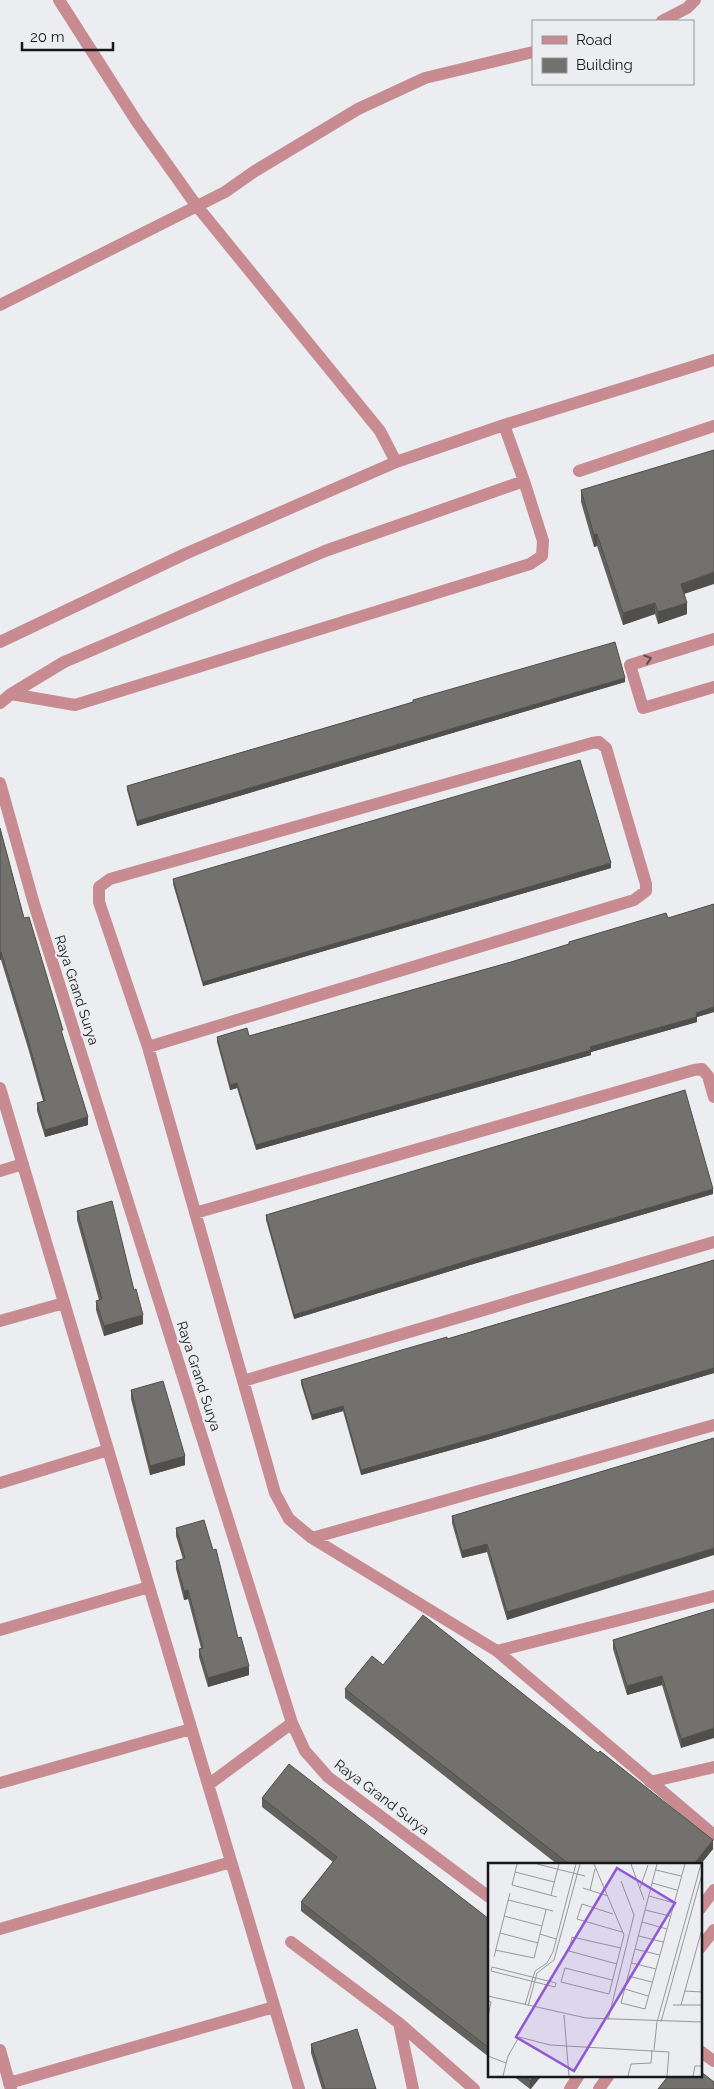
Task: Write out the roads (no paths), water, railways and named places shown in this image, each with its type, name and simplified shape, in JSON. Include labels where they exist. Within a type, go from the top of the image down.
[{"type":"street","points":[[59,0],[137,122],[196,205],[380,431],[396,462]]},
{"type":"street","points":[[664,20],[687,8],[694,0]]},
{"type":"street","points":[[0,305],[225,192],[255,171],[358,109],[425,78],[532,52]]},
{"type":"street","points":[[0,642],[185,554],[396,462],[504,425],[714,360]]},
{"type":"street","points":[[11,694],[75,706],[530,564],[542,556],[543,541],[504,425]]},
{"type":"street","points":[[579,471],[714,426]]},
{"type":"street","points":[[0,703],[11,694],[64,662],[325,551],[524,481]]},
{"type":"street","points":[[714,639],[630,665],[643,708],[714,687]]},
{"type":"street","points":[[148,1047],[634,900],[641,896],[646,892],[646,884],[606,748],[599,742],[592,743],[110,879],[99,887],[99,902],[148,1047],[276,1493],[289,1519],[312,1538],[497,1652],[714,1835]]},
{"type":"street","name":"Raya Grand Surya","points":[[0,783],[34,904],[292,1722],[305,1751],[328,1777],[488,1896]]},
{"type":"street","points":[[195,1213],[694,1070],[702,1069],[708,1076],[714,1098]]},
{"type":"street","points":[[0,1088],[299,2089]]},
{"type":"street","points":[[0,1171],[23,1164]]},
{"type":"street","points":[[243,1381],[714,1242]]},
{"type":"street","points":[[0,1321],[64,1303]]},
{"type":"street","points":[[312,1538],[714,1425]]},
{"type":"street","points":[[0,1483],[108,1450]]},
{"type":"street","points":[[0,1630],[149,1587]]},
{"type":"street","points":[[497,1652],[714,1596]]},
{"type":"street","points":[[208,1785],[292,1722]]},
{"type":"street","points":[[0,1783],[191,1729]]},
{"type":"street","points":[[650,1782],[714,1767]]},
{"type":"street","points":[[0,1929],[231,1862]]},
{"type":"street","points":[[702,1906],[714,1890]]},
{"type":"street","points":[[702,1945],[714,1930]]},
{"type":"street","points":[[291,1942],[399,2023],[474,2089]]},
{"type":"street","points":[[0,2050],[10,2086],[274,2007]]},
{"type":"street","points":[[399,2023],[413,2089]]},
{"type":"street","points":[[702,2053],[714,2062]]},
{"type":"street","points":[[570,2089],[578,2076]]},
{"type":"street","points":[[599,2089],[608,2076]]}]
